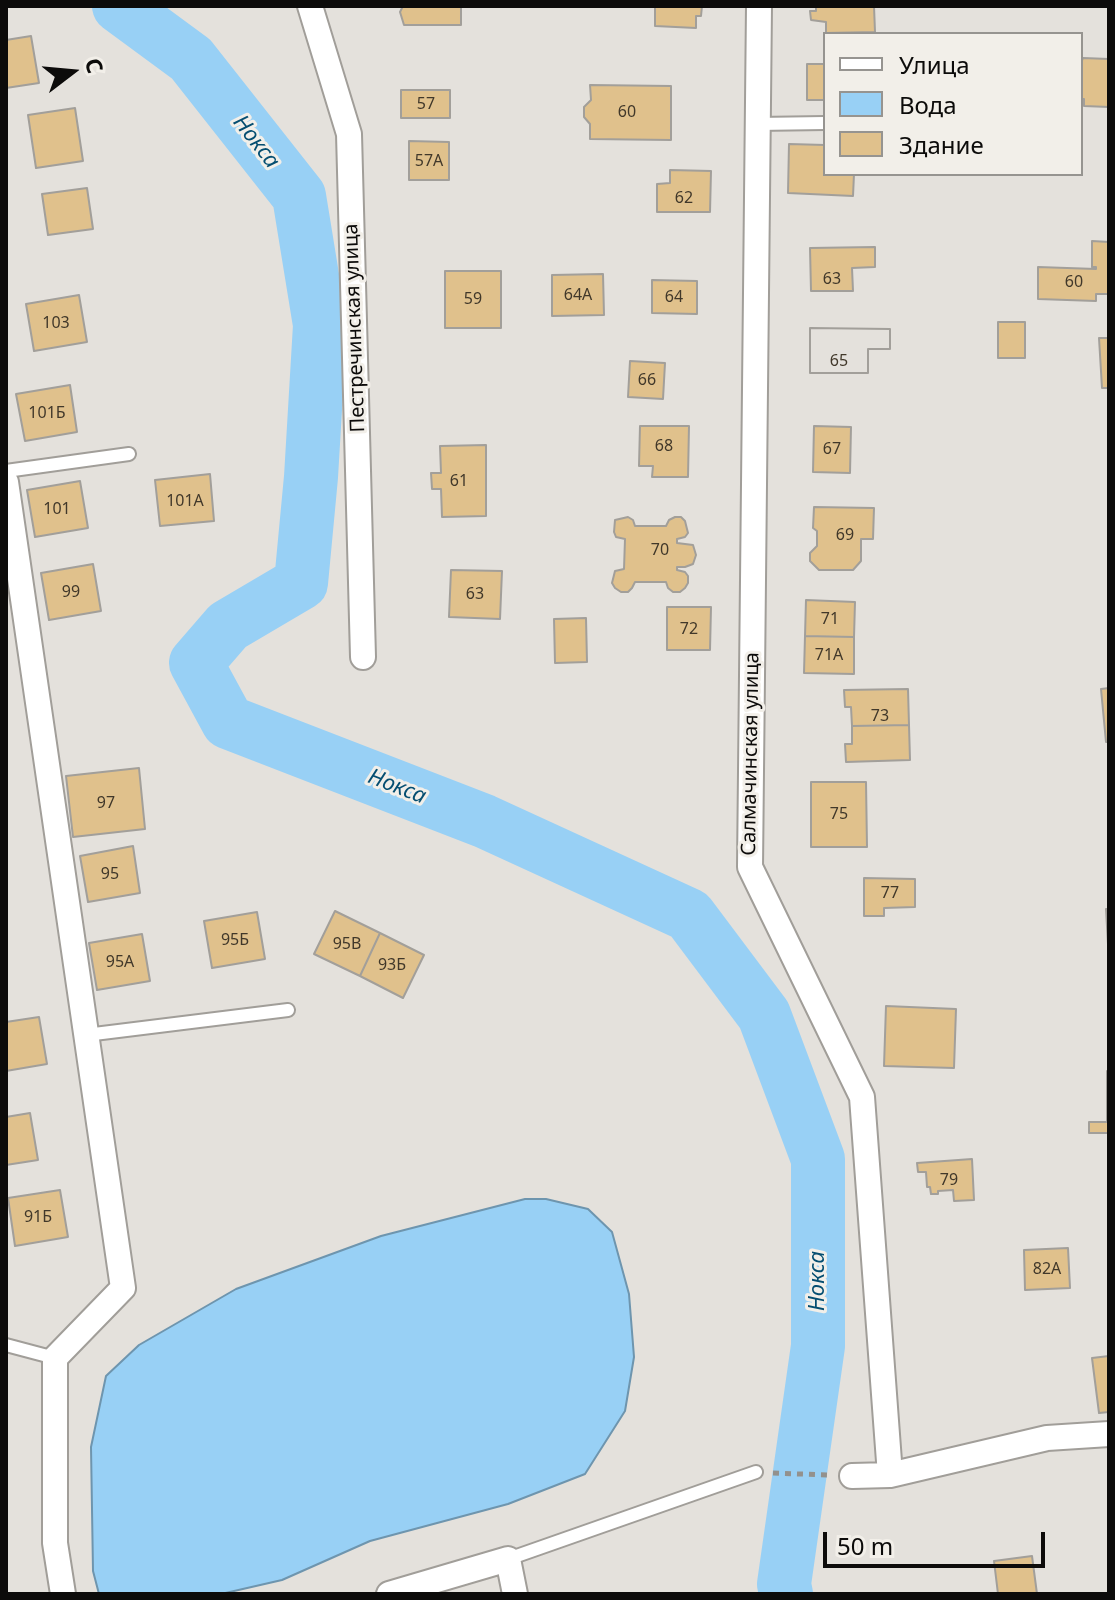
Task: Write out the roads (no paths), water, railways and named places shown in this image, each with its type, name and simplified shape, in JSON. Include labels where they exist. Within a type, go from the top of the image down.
[{"type":"street","name":"Пестречинская улица","points":[[310,6],[349,134],[363,657]]},
{"type":"street","name":"Салмачинская улица","points":[[759,6],[750,867],[862,1097],[890,1475]]},
{"type":"street","points":[[6,482],[123,1288],[55,1358],[55,1543],[63,1594]]},
{"type":"street","points":[[852,1476],[890,1475],[1047,1438],[1109,1434]]},
{"type":"street","points":[[389,1594],[508,1559],[515,1594]]},
{"type":"lane","points":[[757,124],[823,123]]},
{"type":"lane","points":[[6,471],[129,454]]},
{"type":"lane","points":[[86,1035],[288,1010]]},
{"type":"lane","points":[[6,1345],[55,1358]]},
{"type":"lane","points":[[508,1559],[756,1472]]},
{"type":"water","points":[[525,1199],[546,1199],[588,1209],[612,1232],[629,1294],[634,1357],[625,1411],[585,1474],[508,1504],[370,1541],[282,1580],[221,1594],[99,1594],[93,1571],[91,1447],[106,1376],[139,1345],[236,1289],[381,1236]]},
{"type":"waterway","name":"Нокса","points":[[119,6],[191,59],[299,196],[320,325],[301,583],[228,626],[196,663],[228,722],[484,821],[689,915],[764,1015],[818,1159],[818,1346],[784,1584],[786,1594]]}]
